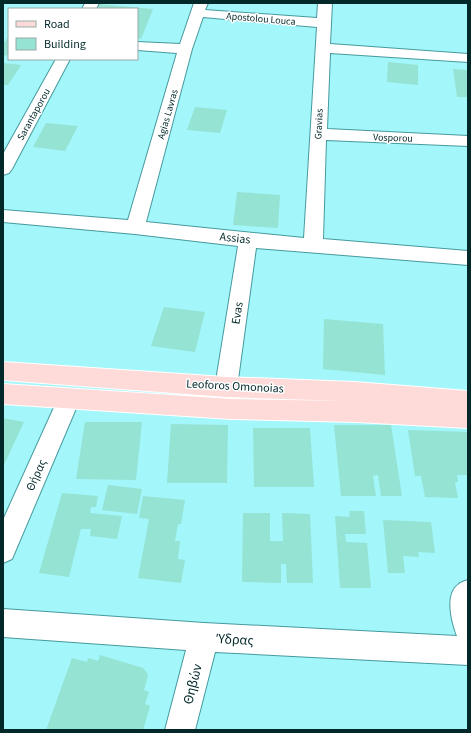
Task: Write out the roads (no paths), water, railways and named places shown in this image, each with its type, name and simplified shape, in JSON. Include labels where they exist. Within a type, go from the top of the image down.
[{"type":"main road","name":"Leoforos Omonoias","points":[[3,371],[226,387],[355,392],[468,401]]},
{"type":"main road","name":"Leoforos Omonoias","points":[[3,394],[230,409],[356,412],[468,418]]},
{"type":"street","name":"Gravias","points":[[313,245],[325,3]]},
{"type":"street","name":"Apostolou Louca","points":[[199,8],[324,23]]},
{"type":"street","name":"Agias Lavras","points":[[135,227],[185,49],[199,8]]},
{"type":"street","points":[[138,46],[185,49]]},
{"type":"street","points":[[323,48],[468,58]]},
{"type":"street","name":"Sarantaporou","points":[[3,169],[62,60]]},
{"type":"street","name":"Vosporou","points":[[318,134],[468,141]]},
{"type":"street","name":"Assias","points":[[3,216],[135,227],[248,240],[468,258]]},
{"type":"street","name":"Evas","points":[[226,387],[248,240]]},
{"type":"street","name":"Θήρας","points":[[4,548],[69,399]]},
{"type":"street","points":[[468,594],[464,599],[468,628]]},
{"type":"street","name":"Ύδρας","points":[[3,623],[204,637],[468,651]]},
{"type":"street","name":"Θηβών","points":[[180,730],[204,637]]}]
